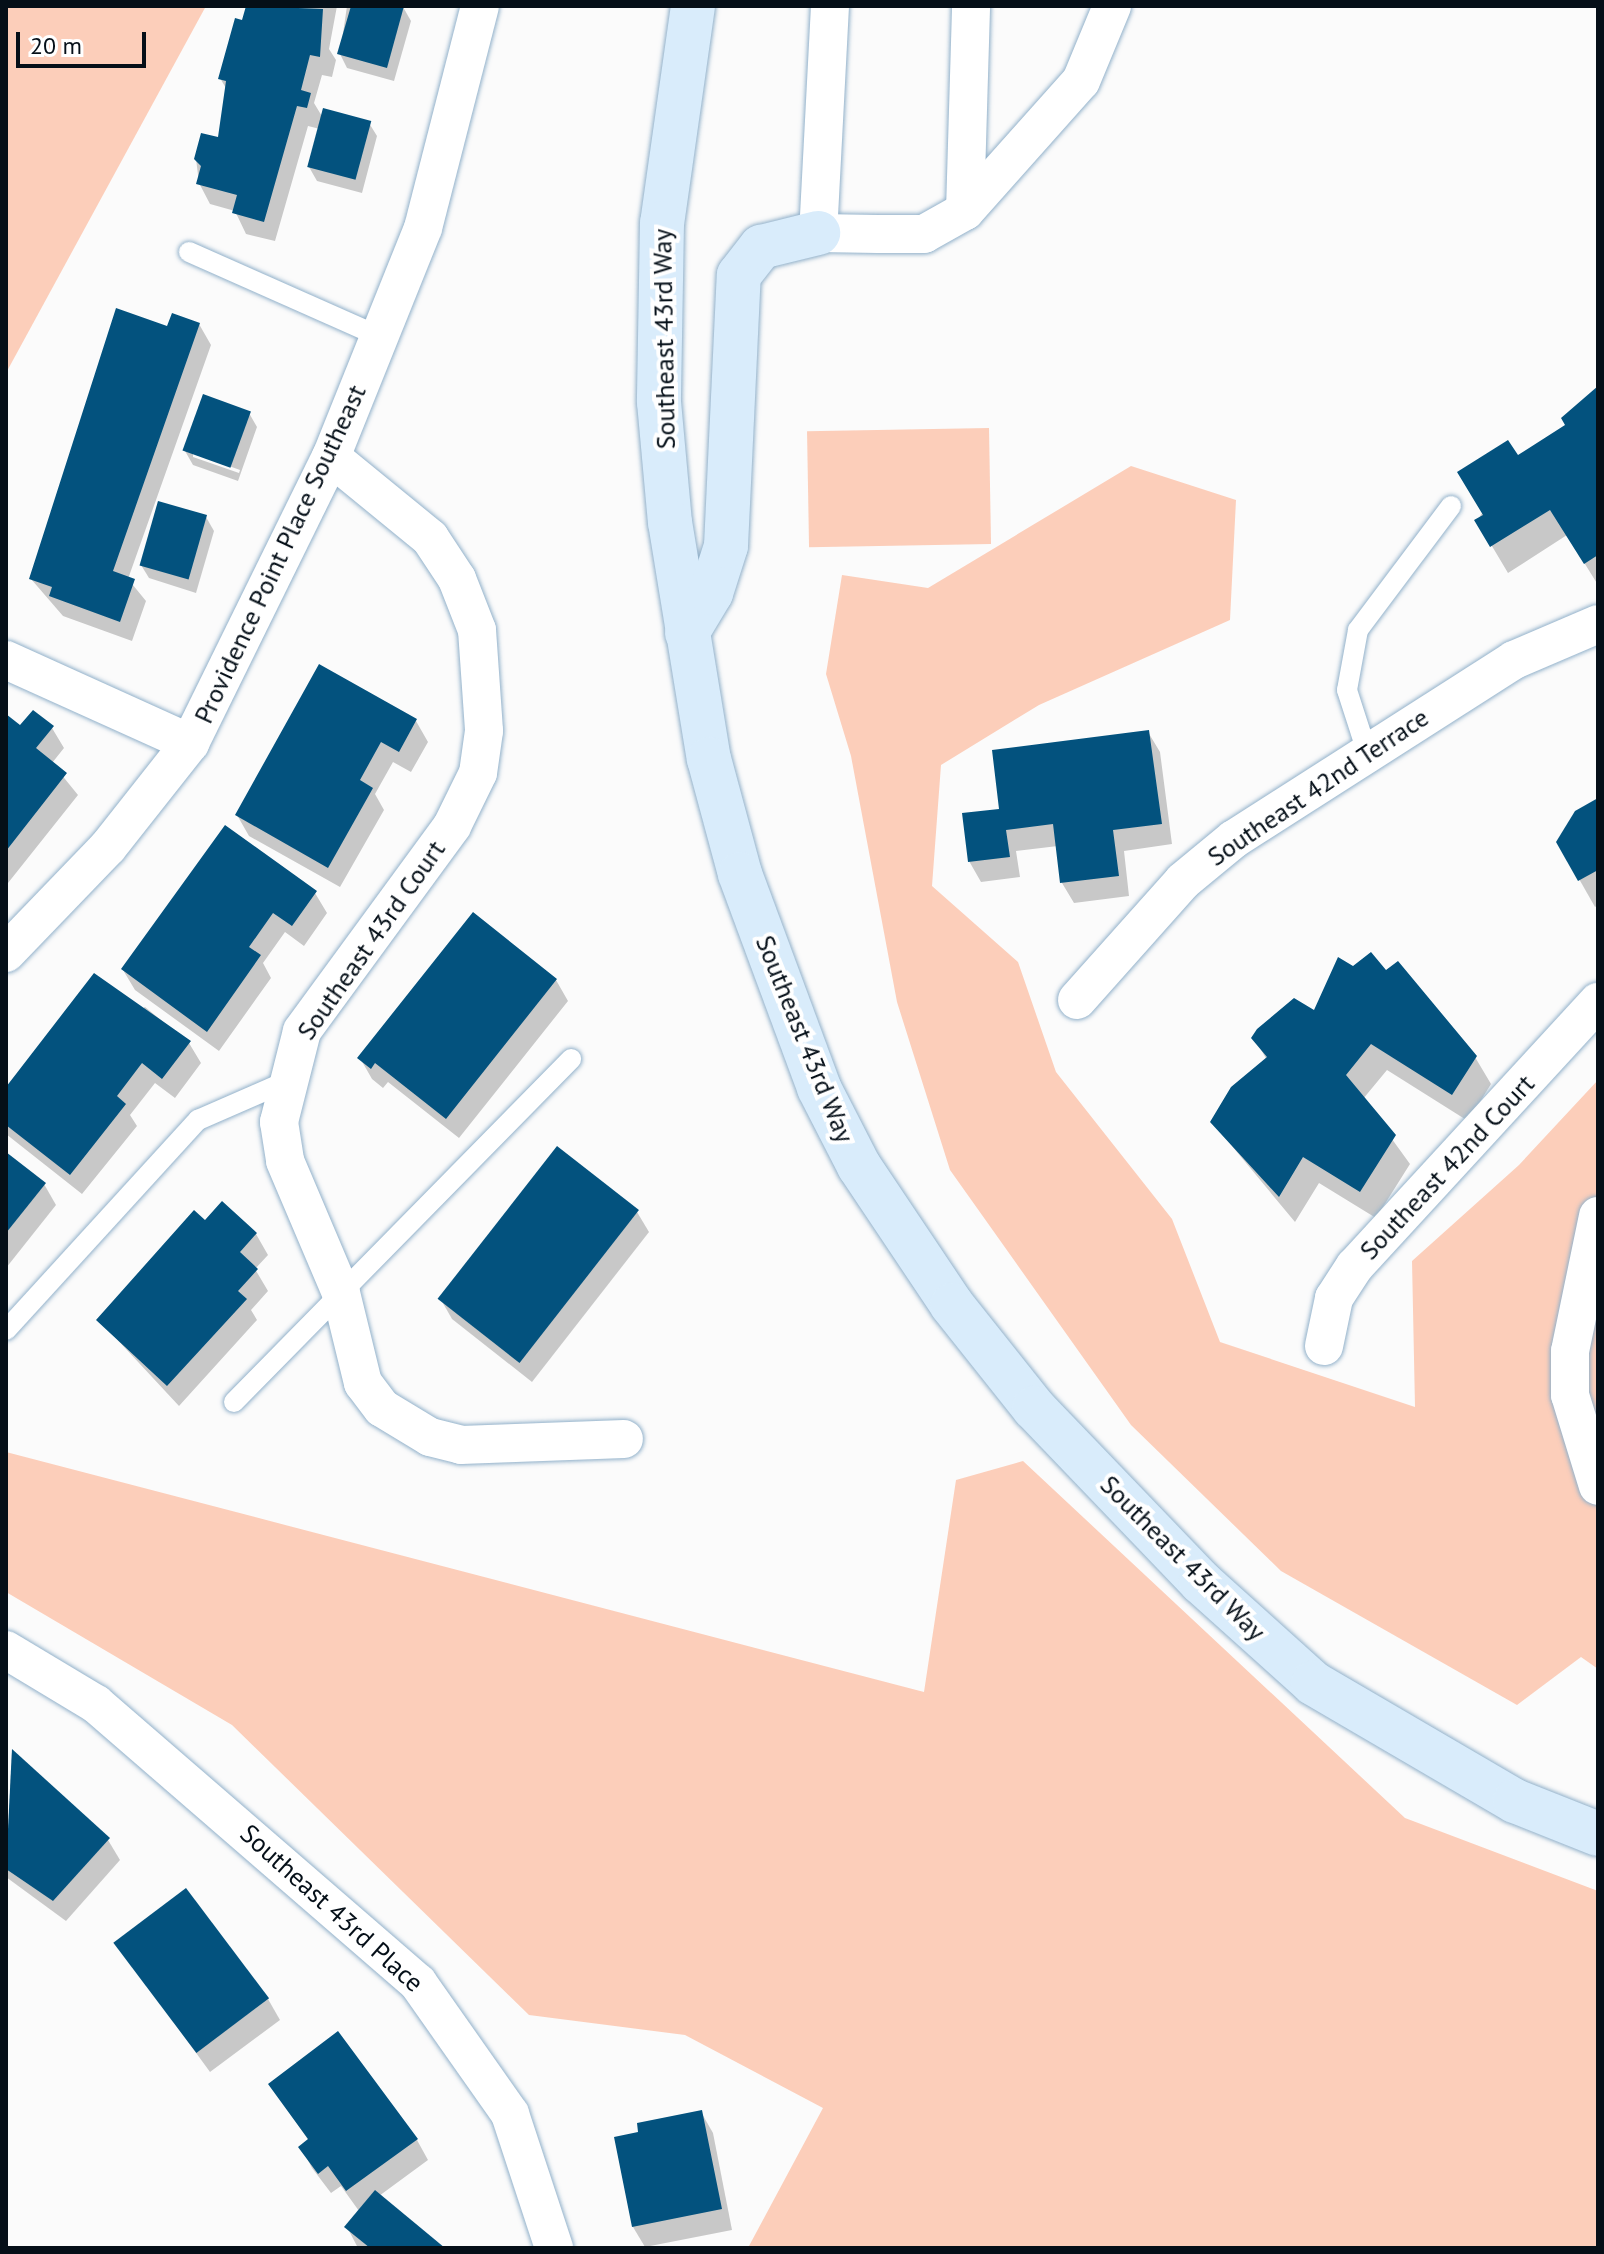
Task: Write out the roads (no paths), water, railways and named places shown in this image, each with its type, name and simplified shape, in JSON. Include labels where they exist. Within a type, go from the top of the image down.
[{"type":"main road","name":"Southeast 43rd Way","points":[[693,6],[662,223],[659,402],[687,633],[709,759],[740,874],[819,1088],[859,1166],[952,1305],[1034,1408],[1201,1582],[1313,1683],[1515,1801],[1598,1834]]},
{"type":"main road","points":[[687,633],[711,593],[726,546],[739,275],[761,247],[818,233]]},
{"type":"street","name":"Providence Point Place Southeast","points":[[6,953],[108,847],[190,743],[331,457],[379,336],[451,139],[480,6]]},
{"type":"street","points":[[830,6],[818,233],[924,234],[965,211],[1081,81],[1112,6]]},
{"type":"street","points":[[965,211],[971,6]]},
{"type":"street","name":"Southeast 43rd Court","points":[[331,457],[430,538],[457,579],[477,630],[484,731],[478,773],[460,813],[302,1031],[285,1082],[279,1122],[285,1161],[341,1293],[363,1383],[402,1423],[461,1445],[624,1439]]},
{"type":"street","name":"Southeast 42nd Terrace","points":[[1077,1000],[1183,881],[1366,749],[1514,660],[1598,624]]},
{"type":"street","points":[[6,660],[190,743]]},
{"type":"street","name":"Southeast 42nd Court","points":[[1324,1346],[1334,1298],[1355,1266],[1598,1002]]},
{"type":"street","points":[[1598,1216],[1570,1351],[1570,1395],[1598,1486]]},
{"type":"street","name":"Southeast 43rd Place","points":[[6,1650],[96,1704],[418,1983],[510,2114],[554,2248]]},
{"type":"lane","points":[[189,252],[379,336]]},
{"type":"lane","points":[[1366,749],[1347,690],[1358,630],[1451,506]]},
{"type":"lane","points":[[234,1402],[571,1059]]},
{"type":"lane","points":[[6,1330],[198,1120],[285,1082]]}]
